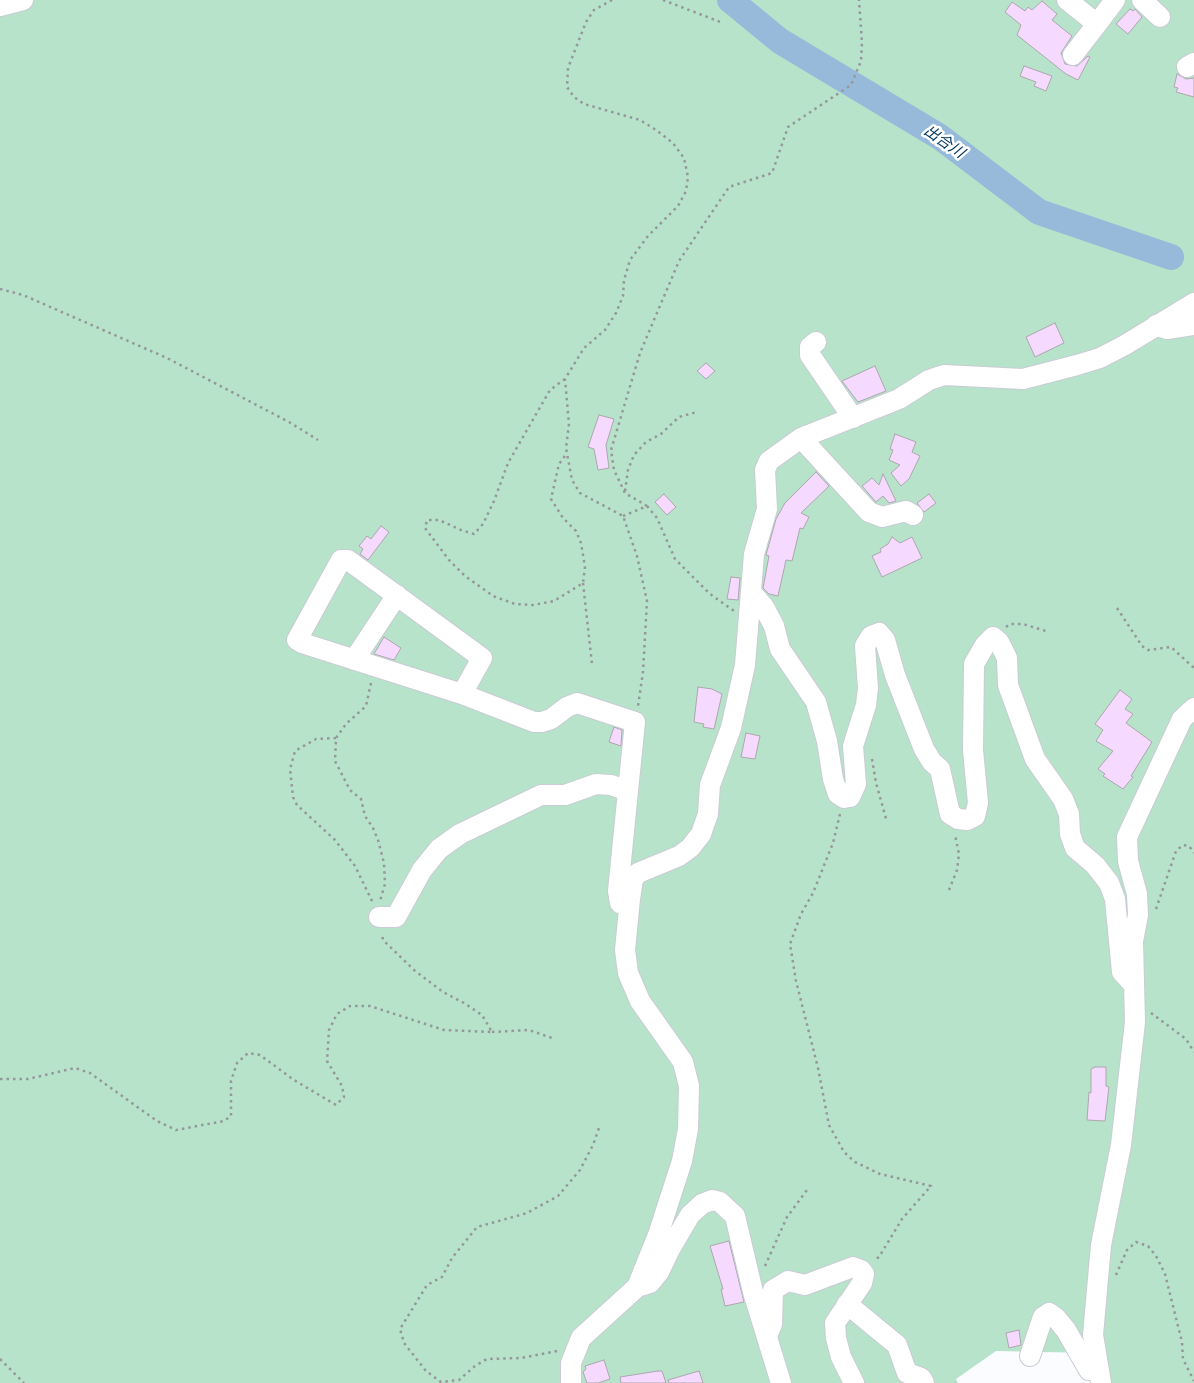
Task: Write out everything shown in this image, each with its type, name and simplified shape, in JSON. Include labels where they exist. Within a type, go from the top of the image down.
[{"type":"street","points":[[0,6],[23,0]]},
{"type":"street","points":[[1067,0],[1097,24]]},
{"type":"street","points":[[1073,55],[1115,0]]},
{"type":"street","points":[[1142,0],[1160,16]]},
{"type":"street","points":[[637,1287],[658,1235],[682,1161],[688,1129],[689,1086],[683,1062],[640,1002],[628,973],[625,950],[633,879],[638,873],[679,856],[690,848],[701,834],[708,814],[710,785],[731,728],[745,665],[754,554],[767,509],[765,470],[769,461],[801,438],[899,399],[929,380],[944,375],[1023,378],[1077,365],[1100,358],[1194,302]]},
{"type":"street","points":[[1156,326],[1167,330],[1194,325]]},
{"type":"street","points":[[816,342],[810,347],[810,355],[853,418]]},
{"type":"street","points":[[801,438],[869,512],[882,517],[906,511],[913,515]]},
{"type":"street","points":[[462,694],[482,658],[348,560],[341,560],[297,640],[462,694],[534,722],[551,719],[567,707],[577,703],[635,722],[618,890],[620,906],[629,917]]},
{"type":"street","points":[[751,592],[764,607],[774,626],[780,649],[816,702],[827,741],[832,779],[838,794],[844,798],[850,797],[856,784],[853,746],[866,705],[868,688],[865,646],[871,636],[879,634],[885,640],[895,675],[924,749],[932,762],[940,769],[950,814],[958,819],[967,820],[975,816],[978,803],[973,750],[974,664],[985,645],[993,637],[999,642],[1007,658],[1008,685],[1035,759],[1063,799],[1069,814],[1070,834],[1075,848],[1095,865],[1109,884],[1115,899],[1122,972],[1132,984]]},
{"type":"street","points":[[354,660],[398,595]]},
{"type":"street","points":[[1100,1376],[1093,1335],[1101,1245],[1121,1145],[1135,1022],[1132,984],[1133,941],[1138,915],[1137,894],[1128,861],[1126,837],[1182,719],[1194,708]]},
{"type":"street","points":[[380,917],[396,917],[422,870],[439,849],[460,834],[541,795],[565,795],[596,784],[610,785],[628,791]]},
{"type":"street","points":[[571,1383],[571,1363],[581,1338],[637,1287],[650,1283],[659,1272],[673,1242],[690,1215],[702,1204],[712,1200],[720,1202],[735,1216],[753,1292],[781,1383]]},
{"type":"street","points":[[766,1337],[772,1324],[773,1290],[788,1281],[805,1285],[853,1267],[861,1270],[864,1274],[862,1283],[835,1323],[836,1338],[841,1357],[854,1383]]},
{"type":"street","points":[[847,1304],[897,1345],[907,1373],[921,1378],[924,1383]]},
{"type":"street","points":[[1030,1356],[1043,1317],[1049,1313],[1066,1330],[1089,1370],[1100,1376]]},
{"type":"path","points":[[583,583],[554,601],[532,605],[514,604],[492,596],[465,576],[438,548],[425,528],[427,520],[439,520],[474,534],[482,524],[494,501],[508,463],[550,390],[565,379],[584,348],[606,330],[623,296],[624,280],[630,260],[648,236],[678,206],[686,191],[688,177],[684,158],[673,142],[640,120],[584,104],[574,97],[567,87],[568,68],[586,22],[594,10],[612,0]]},
{"type":"path","points":[[663,0],[723,23]]},
{"type":"path","points":[[748,618],[734,612],[710,594],[675,559],[657,518],[648,506],[625,493],[614,470],[611,450],[631,390],[633,373],[679,261],[729,187],[772,173],[788,128],[851,85],[861,61],[862,43],[859,0]]},
{"type":"path","points":[[0,289],[23,295],[167,358],[289,422],[318,440]]},
{"type":"path","points":[[565,379],[569,424],[567,454],[572,480],[580,493],[623,516],[637,556],[647,601],[643,672],[635,722]]},
{"type":"path","points":[[625,493],[628,470],[634,455],[679,417],[697,412]]},
{"type":"path","points":[[567,454],[559,464],[552,500],[563,518],[576,531],[582,543],[585,567],[583,583],[592,664]]},
{"type":"path","points":[[623,516],[648,506]]},
{"type":"path","points":[[1117,608],[1142,646],[1148,650],[1170,647],[1194,668]]},
{"type":"path","points":[[993,637],[1010,624],[1023,624],[1049,632]]},
{"type":"path","points":[[375,666],[366,706],[346,724],[336,738],[335,761],[350,790],[361,800],[365,816],[373,828],[384,863],[384,884],[381,896],[380,917],[384,940],[414,970],[443,992],[482,1015],[492,1032]]},
{"type":"path","points":[[336,738],[316,739],[295,751],[290,769],[293,797],[297,806],[335,840],[355,866],[380,917]]},
{"type":"path","points":[[872,754],[876,783],[887,822]]},
{"type":"path","points":[[844,798],[834,843],[813,893],[801,914],[790,944],[796,982],[818,1068],[829,1125],[844,1152],[855,1162],[880,1174],[931,1186],[902,1219],[879,1258],[861,1270]]},
{"type":"path","points":[[949,890],[957,870],[960,854],[950,814]]},
{"type":"path","points":[[1155,910],[1176,851],[1183,845],[1189,846],[1194,853]]},
{"type":"path","points":[[1134,1005],[1160,1018],[1186,1039],[1194,1052]]},
{"type":"path","points":[[0,1079],[28,1079],[75,1068],[90,1073],[157,1121],[176,1130],[224,1121],[230,1116],[231,1081],[238,1063],[248,1053],[260,1055],[294,1080],[336,1105],[344,1097],[342,1086],[327,1061],[329,1030],[337,1014],[350,1006],[370,1006],[444,1030],[492,1032],[529,1030],[555,1039]]},
{"type":"path","points":[[576,1352],[550,1351],[521,1358],[487,1359],[475,1366],[459,1380],[441,1382],[426,1371],[404,1343],[400,1329],[427,1285],[442,1277],[452,1258],[477,1227],[527,1213],[558,1196],[580,1170],[593,1145],[600,1125]]},
{"type":"path","points":[[764,1267],[788,1217],[807,1190]]},
{"type":"path","points":[[1114,1279],[1126,1250],[1136,1242],[1148,1246],[1156,1256],[1165,1274],[1182,1342],[1183,1359],[1194,1381]]},
{"type":"path","points":[[0,1358],[24,1383]]},
{"type":"green space","points":[[32,0],[1194,0],[1194,1383],[1111,1383],[1091,1353],[996,1351],[956,1379],[958,1383],[0,1383],[0,14]]},
{"type":"building","points":[[1042,1],[1057,14],[1052,20],[1072,36],[1061,53],[1065,64],[1077,66],[1088,56],[1090,57],[1078,80],[1066,74],[1017,35],[1021,25],[1005,12],[1012,2],[1025,11],[1028,7],[1032,10]]},
{"type":"building","points":[[1130,9],[1133,11],[1135,9],[1142,17],[1128,34],[1116,24]]},
{"type":"building","points":[[1024,66],[1052,76],[1046,91],[1034,86],[1036,82],[1020,76]]},
{"type":"building","points":[[1177,74],[1186,79],[1194,78],[1194,97],[1176,92],[1178,88],[1174,87]]},
{"type":"building","points":[[1055,323],[1064,343],[1035,357],[1026,337]]},
{"type":"building","points":[[706,363],[715,371],[706,379],[697,371]]},
{"type":"building","points":[[875,366],[886,391],[858,402],[842,381]]},
{"type":"building","points":[[599,415],[614,419],[606,445],[609,468],[598,470],[594,449],[588,447]]},
{"type":"building","points":[[895,434],[916,442],[912,452],[920,456],[909,479],[901,486],[891,473],[900,465],[889,460],[893,450],[890,449]]},
{"type":"building","points":[[816,472],[829,486],[801,513],[809,517],[803,529],[800,528],[792,561],[786,560],[778,596],[769,594],[763,588],[769,556],[766,555],[776,519],[785,503]]},
{"type":"building","points":[[883,474],[896,501],[889,503],[883,496],[876,502],[862,486],[872,478],[879,485]]},
{"type":"building","points":[[664,494],[676,507],[667,515],[655,502]]},
{"type":"building","points":[[929,494],[936,503],[924,512],[917,503]]},
{"type":"building","points":[[381,526],[389,532],[368,560],[360,554],[363,549],[359,546],[367,536],[371,539]]},
{"type":"building","points":[[892,537],[900,543],[912,537],[922,558],[882,577],[872,556],[881,552],[880,549],[888,544]]},
{"type":"building","points":[[731,577],[740,578],[738,600],[727,599]]},
{"type":"building","points":[[384,637],[401,648],[394,660],[374,654]]},
{"type":"building","points":[[698,687],[712,689],[722,694],[714,729],[703,727],[704,724],[694,722]]},
{"type":"building","points":[[1120,690],[1132,699],[1125,709],[1133,714],[1126,723],[1152,742],[1131,776],[1133,777],[1123,789],[1103,776],[1105,774],[1098,769],[1113,751],[1096,741],[1103,730],[1095,724]]},
{"type":"building","points":[[614,727],[622,730],[621,746],[609,742]]},
{"type":"building","points":[[746,733],[760,736],[755,759],[741,757]]},
{"type":"building","points":[[1106,1067],[1106,1086],[1109,1087],[1105,1121],[1087,1120],[1089,1092],[1091,1093],[1091,1069]]},
{"type":"building","points":[[729,1241],[744,1302],[725,1306],[721,1289],[723,1289],[710,1246]]},
{"type":"building","points":[[1019,1330],[1021,1345],[1009,1348],[1006,1333]]},
{"type":"building","points":[[604,1360],[610,1379],[598,1383],[587,1383],[583,1372],[586,1369],[585,1366]]},
{"type":"building","points":[[662,1371],[666,1383],[621,1383],[620,1377]]},
{"type":"building","points":[[699,1371],[703,1383],[669,1383],[668,1380]]},
{"type":"waterway","name":"出合川","points":[[730,0],[780,41],[940,137],[1039,212],[1171,257]]}]
